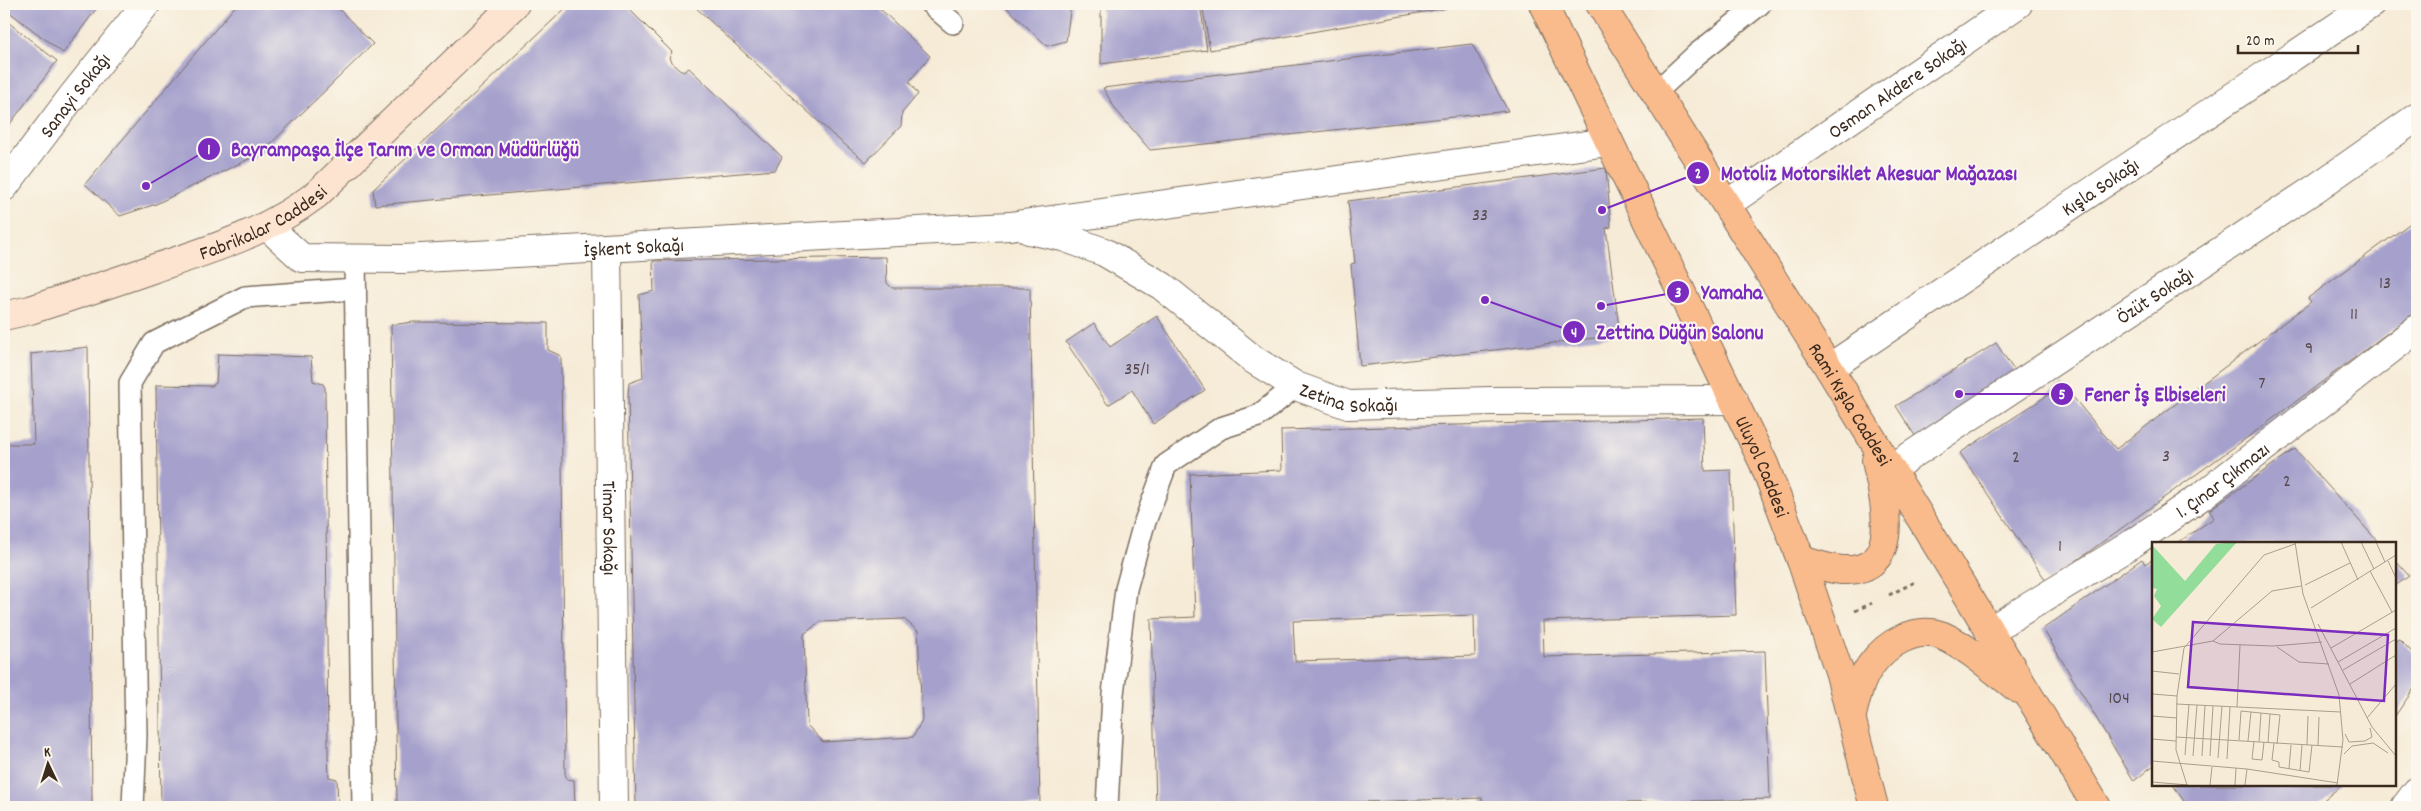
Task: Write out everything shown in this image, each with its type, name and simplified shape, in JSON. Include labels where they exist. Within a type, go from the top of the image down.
[{"type":"main road","points":[[1543,4],[1608,142]]},
{"type":"main road","name":"Rami Kışla Caddesi","points":[[1600,4],[1727,204],[1871,437],[1889,470],[2033,701],[2096,807]]},
{"type":"main road","name":"Uluyol Caddesi","points":[[1608,142],[1764,464],[1801,560],[1840,674],[1874,807]]},
{"type":"main road","points":[[1801,560],[1844,570],[1864,567],[1876,559],[1884,544],[1887,524],[1871,437]]},
{"type":"main road","points":[[1852,715],[1858,689],[1871,666],[1889,647],[1906,636],[1927,633],[1943,636],[2033,701]]},
{"type":"street","name":"Sanayi Sokağı","points":[[4,188],[74,94],[146,4]]},
{"type":"street","name":"Fabrikalar Caddesi","points":[[4,316],[30,310],[225,245],[268,227],[291,214],[317,194],[515,4]]},
{"type":"street","name":"Osman Akdere Sokağı","points":[[1727,204],[2018,4]]},
{"type":"street","name":"Kışla Sokağı","points":[[1828,368],[2371,4]]},
{"type":"street","name":"Özüt Sokağı","points":[[1889,470],[2316,188],[2417,117]]},
{"type":"street","points":[[1010,226],[1608,142]]},
{"type":"street","name":"İşkent Sokağı","points":[[268,227],[302,258],[403,260],[1010,226]]},
{"type":"street","name":"Zetina Sokağı","points":[[1010,226],[1063,237],[1104,252],[1162,286],[1254,360],[1296,386],[1348,405],[1492,401],[1734,400]]},
{"type":"street","name":"Timar Sokağı","points":[[607,249],[614,807]]},
{"type":"street","name":"1. Çınar Çıkmazı","points":[[1989,631],[2128,547],[2203,495],[2417,329]]},
{"type":"street","points":[[2405,807],[2417,791]]},
{"type":"lane","points":[[931,4],[953,23]]},
{"type":"lane","points":[[1655,93],[1697,54],[1760,4]]},
{"type":"lane","points":[[355,260],[363,807]]},
{"type":"lane","points":[[133,807],[136,736],[130,383],[154,343],[245,297],[355,289]]},
{"type":"lane","points":[[1107,807],[1113,694],[1126,589],[1143,527],[1166,465],[1220,428],[1258,416],[1296,386]]},
{"type":"building","points":[[4,4],[100,4],[63,53],[4,8]]},
{"type":"building","points":[[237,4],[334,4],[373,44],[261,153],[156,204],[120,216],[85,184]]},
{"type":"building","points":[[570,4],[624,4],[672,52],[669,58],[671,62],[683,72],[689,68],[782,157],[775,170],[375,205],[373,190]]},
{"type":"building","points":[[692,4],[875,4],[930,56],[909,82],[918,94],[902,113],[901,126],[866,162],[833,135]]},
{"type":"building","points":[[1003,4],[1071,4],[1066,41],[1047,46]]},
{"type":"building","points":[[1101,4],[1200,4],[1207,50],[1101,64]]},
{"type":"building","points":[[1202,4],[1446,4],[1447,8],[1210,50]]},
{"type":"building","points":[[4,19],[57,61],[4,132]]},
{"type":"building","points":[[1472,44],[1508,111],[1150,150],[1116,110],[1103,88]]},
{"type":"building","points":[[1606,168],[1611,227],[1606,228],[1620,335],[1360,366],[1351,264],[1355,263],[1348,201]]},
{"type":"building","points":[[2416,219],[2417,311],[2259,429],[2047,582],[1960,453],[2063,385],[2116,449],[2311,302],[2308,298]]},
{"type":"building","points":[[886,257],[887,283],[892,288],[1030,288],[1040,807],[636,807],[628,395],[629,383],[643,378],[639,295],[654,291],[653,261]],"holes":[[[904,619],[918,631],[922,720],[913,737],[823,742],[807,725],[804,634],[820,622]]]},
{"type":"building","points":[[1157,316],[1205,390],[1153,424],[1132,390],[1108,405],[1066,342],[1094,323],[1110,347]]},
{"type":"building","points":[[413,322],[548,323],[548,350],[561,356],[565,774],[567,779],[574,780],[575,807],[397,807],[391,325]]},
{"type":"building","points":[[1996,343],[2021,381],[1921,445],[1896,406]]},
{"type":"building","points":[[88,347],[92,807],[4,807],[4,444],[34,444],[31,354]]},
{"type":"building","points":[[218,354],[311,357],[313,381],[323,384],[325,388],[328,755],[329,777],[337,779],[338,807],[161,807],[156,385],[212,386],[216,383]]},
{"type":"building","points":[[1703,418],[1705,471],[1731,470],[1736,615],[1543,621],[1544,657],[1765,651],[1770,799],[1543,805],[1543,807],[1482,807],[1482,798],[1296,804],[1296,807],[1156,807],[1151,619],[1195,617],[1190,474],[1282,470],[1281,430]],"holes":[[[1474,615],[1475,656],[1295,661],[1293,621]]]},
{"type":"building","points":[[2295,449],[2378,542],[2179,542],[2214,518],[2209,510]]},
{"type":"building","points":[[2142,559],[2145,564],[2152,559],[2152,767],[2134,781],[2043,629]]},
{"type":"building","points":[[2396,561],[2409,576],[2396,585]]},
{"type":"building","points":[[2399,639],[2417,657],[2417,684],[2396,715],[2396,640]]},
{"type":"building","points":[[2174,786],[2341,786],[2315,807],[2188,807]]},
{"type":"place","name":"Bayrampaşa İlçe Tarım ve Orman Müdürlüğü","points":[[146,186]]},
{"type":"place","name":"Motoliz Motorsiklet Akesuar Mağazası","points":[[1602,210]]},
{"type":"place","name":"Zettina Düğün Salonu","points":[[1485,300]]},
{"type":"place","name":"Yamaha","points":[[1601,306]]},
{"type":"place","name":"Fener İş Elbiseleri","points":[[1959,394]]}]
